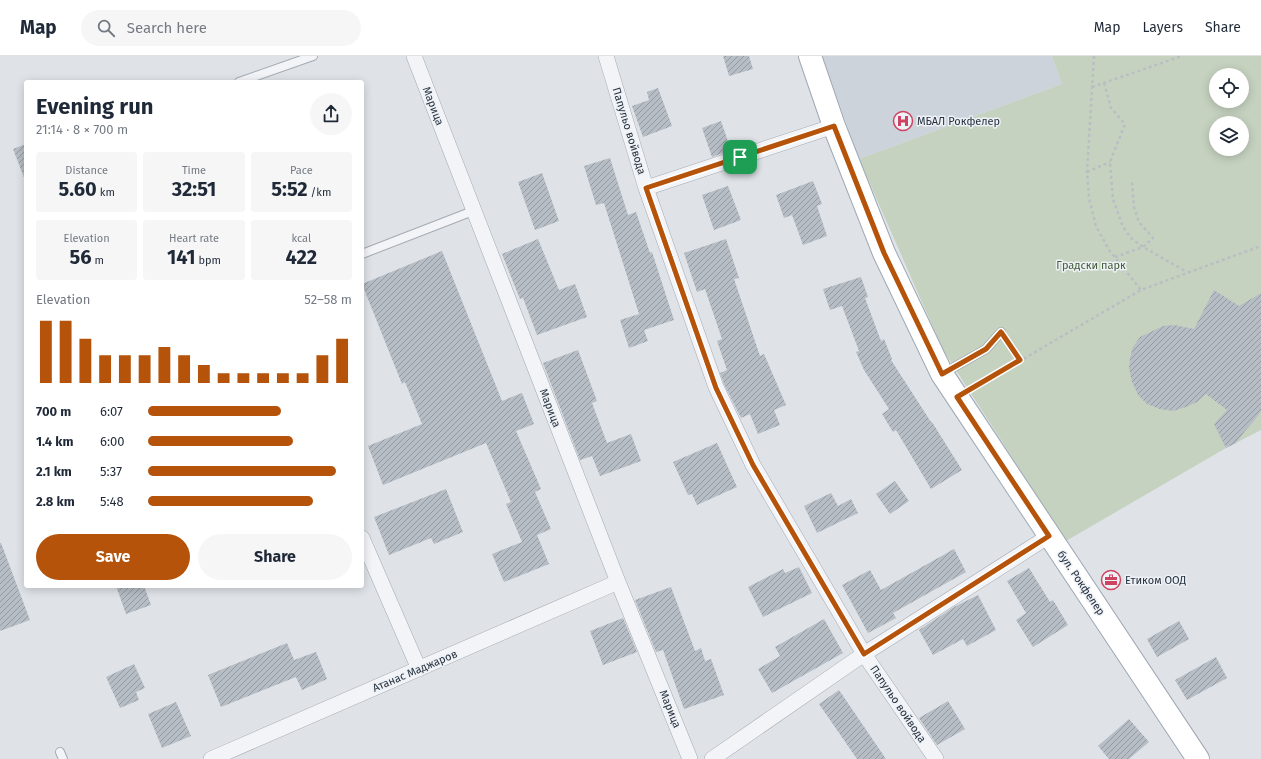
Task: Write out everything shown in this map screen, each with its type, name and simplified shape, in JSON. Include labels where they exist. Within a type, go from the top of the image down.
[{"type":"main road","name":"бул. Рокфелер","points":[[810,56],[834,126],[884,253],[942,374],[1198,759]]},
{"type":"street","name":"Марица","points":[[414,56],[618,582],[690,759]]},
{"type":"street","name":"Папульо войвода","points":[[606,56],[646,188],[716,388],[753,465],[864,654],[936,759]]},
{"type":"street","points":[[646,188],[834,126]]},
{"type":"street","points":[[712,759],[864,654],[1049,536]]},
{"type":"street","points":[[364,543],[419,669]]},
{"type":"street","name":"Атанас Маджаров","points":[[211,759],[618,582]]},
{"type":"lane","points":[[245,80],[313,56]]},
{"type":"lane","points":[[364,253],[473,211]]},
{"type":"lane","points":[[942,374],[986,349],[1001,332]]},
{"type":"path","points":[[1094,56],[1087,172],[1089,198],[1096,226],[1109,250],[1141,290]]},
{"type":"path","points":[[1092,87],[1182,56]]},
{"type":"path","points":[[1104,83],[1111,108],[1125,124],[1110,162],[1113,200],[1123,227],[1132,239],[1143,247],[1187,272]]},
{"type":"path","points":[[1087,172],[1110,162]]},
{"type":"path","points":[[1115,257],[1143,247],[1153,238],[1139,222],[1137,217],[1134,207],[1132,181]]},
{"type":"path","points":[[957,397],[1141,290],[1261,246]]},
{"type":"path","points":[[1001,332],[1020,360]]},
{"type":"shaded area","name":"МБАЛ Рокфелер","points":[[822,56],[1052,56],[1062,84],[859,159]]},
{"type":"green space","name":"Градски парк","points":[[1052,56],[1261,56],[1261,430],[1226,448],[1066,541],[943,350],[859,159],[1062,84]]},
{"type":"building","points":[[723,56],[749,56],[753,69],[729,76]]},
{"type":"building","points":[[658,88],[672,126],[643,137],[632,106],[649,100],[647,92]]},
{"type":"building","points":[[721,121],[731,150],[712,157],[702,128]]},
{"type":"building","points":[[24,145],[24,177],[13,149]]},
{"type":"building","points":[[610,158],[628,215],[636,212],[650,253],[652,252],[674,320],[644,330],[648,341],[629,348],[620,320],[639,314],[604,203],[596,205],[584,166]]},
{"type":"building","points":[[542,173],[559,221],[535,230],[518,182]]},
{"type":"building","points":[[813,181],[822,204],[817,206],[827,236],[803,245],[792,215],[784,218],[776,195]]},
{"type":"building","points":[[728,186],[741,220],[714,230],[702,195]]},
{"type":"building","points":[[538,239],[559,290],[575,284],[587,317],[537,335],[523,298],[520,299],[502,254]]},
{"type":"building","points":[[726,239],[739,278],[734,279],[760,356],[764,354],[786,405],[774,410],[780,425],[758,434],[750,414],[741,418],[724,384],[720,373],[727,370],[717,341],[722,339],[705,289],[697,292],[684,253]]},
{"type":"building","points":[[442,251],[502,401],[522,393],[534,424],[516,431],[541,489],[535,492],[551,529],[537,535],[549,564],[504,582],[492,554],[522,542],[506,504],[511,502],[486,443],[383,485],[368,446],[422,424],[405,382],[402,384],[364,289],[364,283]]},
{"type":"building","points":[[861,277],[868,297],[865,298],[881,341],[884,339],[892,359],[891,360],[962,470],[931,489],[896,430],[893,432],[882,414],[889,409],[864,370],[856,352],[859,351],[842,306],[830,310],[823,289]]},
{"type":"building","points":[[1214,290],[1239,306],[1261,293],[1261,411],[1236,443],[1226,448],[1214,424],[1227,410],[1206,394],[1197,402],[1173,411],[1160,409],[1147,404],[1138,395],[1132,382],[1129,368],[1133,347],[1140,337],[1163,326],[1174,325],[1194,329]]},
{"type":"building","points":[[578,350],[597,401],[592,403],[607,443],[631,434],[641,461],[600,476],[592,456],[580,460],[543,363]]},
{"type":"building","points":[[717,443],[737,487],[697,505],[692,494],[688,495],[673,462]]},
{"type":"building","points":[[895,481],[909,501],[890,514],[876,494]]},
{"type":"building","points":[[446,489],[463,532],[434,544],[431,538],[389,555],[374,517]]},
{"type":"building","points":[[831,493],[838,506],[851,499],[858,513],[817,533],[804,506]]},
{"type":"building","points":[[0,543],[30,620],[0,631]]},
{"type":"building","points":[[954,549],[966,572],[893,613],[896,618],[868,633],[842,585],[870,570],[881,590]]},
{"type":"building","points":[[799,567],[812,593],[763,617],[748,587],[783,569],[785,573]]},
{"type":"building","points":[[1029,568],[1050,602],[1053,600],[1068,625],[1033,647],[1016,620],[1026,613],[1007,581]]},
{"type":"building","points":[[671,587],[695,651],[701,648],[705,661],[711,659],[724,695],[684,709],[663,650],[656,652],[635,600]]},
{"type":"building","points":[[117,588],[145,588],[151,605],[126,614]]},
{"type":"building","points":[[978,595],[996,630],[967,646],[963,639],[933,655],[919,630],[954,607]]},
{"type":"building","points":[[623,618],[637,652],[603,665],[590,631]]},
{"type":"building","points":[[824,619],[843,653],[772,693],[758,669],[780,656],[775,647]]},
{"type":"building","points":[[1179,621],[1189,639],[1157,657],[1147,639]]},
{"type":"building","points":[[287,643],[294,660],[316,652],[327,679],[302,690],[296,677],[221,707],[208,675]]},
{"type":"building","points":[[1216,657],[1227,678],[1187,700],[1175,680]]},
{"type":"building","points":[[134,664],[145,688],[136,692],[139,700],[120,708],[106,677]]},
{"type":"building","points":[[839,690],[886,759],[857,759],[819,704]]},
{"type":"building","points":[[948,701],[965,729],[937,745],[919,718]]},
{"type":"building","points":[[176,702],[191,736],[162,748],[148,714]]},
{"type":"building","points":[[1129,719],[1149,742],[1129,759],[1109,759],[1098,746]]},
{"type":"place","name":"МБАЛ Рокфелер","points":[[903,121]]},
{"type":"place","name":"Етиком ООД","points":[[1111,580]]},
{"type":"route","points":[[834,126],[884,253],[942,374],[986,349],[1001,332],[1020,360],[957,397],[1049,536],[864,654],[753,465],[716,388],[646,188],[740,157],[834,126]]}]
